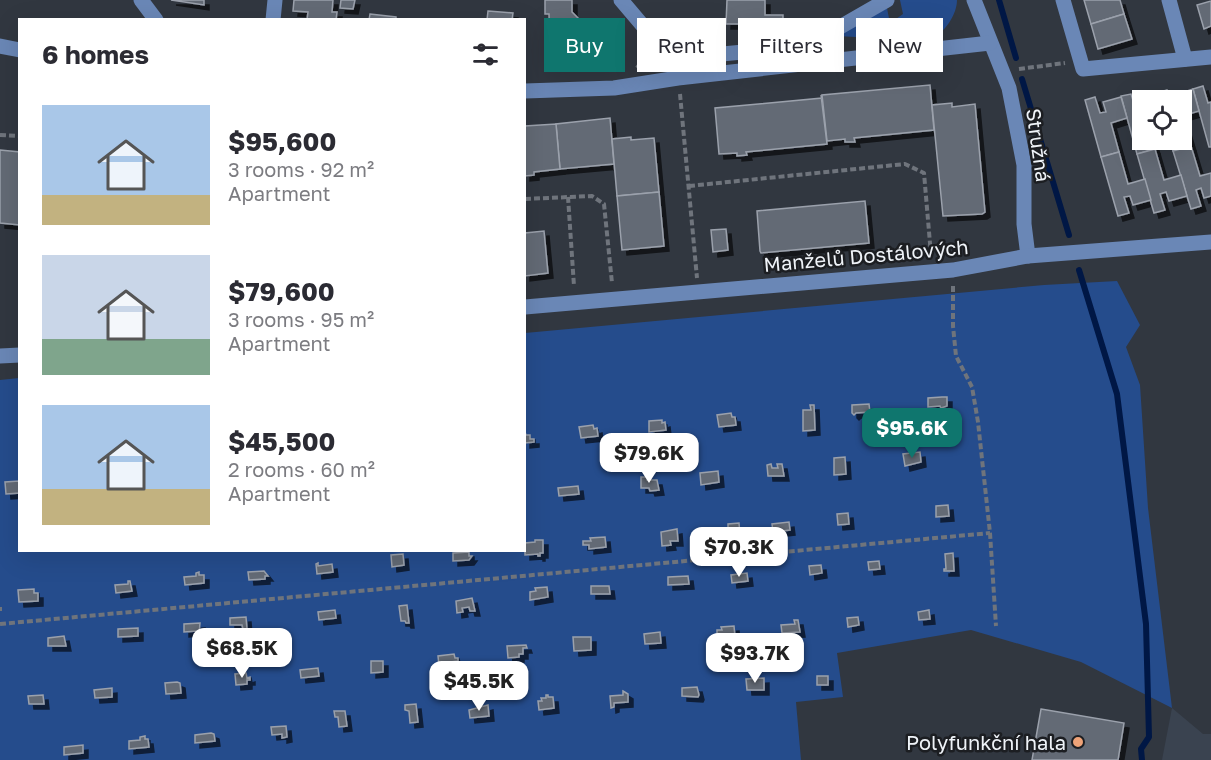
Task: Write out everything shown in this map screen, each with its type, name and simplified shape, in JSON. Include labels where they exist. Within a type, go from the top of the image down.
[{"type":"street","points":[[141,0],[154,18]]},
{"type":"street","points":[[273,18],[275,0]]},
{"type":"street","points":[[621,0],[637,19]]},
{"type":"street","points":[[726,54],[807,46],[886,0]]},
{"type":"street","name":"Stružná","points":[[974,0],[1009,88],[1024,165],[1024,224],[1028,256]]},
{"type":"street","points":[[1063,0],[1082,65],[1211,57]]},
{"type":"street","points":[[1168,0],[1185,59]]},
{"type":"street","points":[[526,91],[614,88],[678,78],[990,43]]},
{"type":"street","points":[[0,46],[18,50]]},
{"type":"street","name":"Manželů Dostálových","points":[[526,307],[953,270],[1028,256],[1211,242]]},
{"type":"street","points":[[0,356],[18,355]]},
{"type":"path","points":[[1002,71],[1082,65]]},
{"type":"path","points":[[614,88],[637,69]]},
{"type":"path","points":[[678,78],[699,291]]},
{"type":"path","points":[[0,135],[18,136]]},
{"type":"path","points":[[689,186],[905,164],[924,173],[932,271]]},
{"type":"path","points":[[526,199],[592,196],[604,204],[614,299]]},
{"type":"path","points":[[568,197],[575,302]]},
{"type":"path","points":[[953,270],[953,326],[956,356],[972,387],[990,533],[996,626]]},
{"type":"path","points":[[0,624],[990,533]]},
{"type":"shaded area","points":[[900,0],[957,0],[951,20],[943,30],[943,18],[897,18],[903,14]]},
{"type":"shaded area","points":[[887,8],[889,18],[869,18]]},
{"type":"shaded area","points":[[856,25],[856,37],[844,36],[844,32]]},
{"type":"shaded area","points":[[1117,281],[1140,325],[1126,347],[1140,385],[1148,508],[1172,708],[1081,662],[971,630],[837,653],[843,697],[796,702],[801,760],[0,760],[0,380],[18,378],[18,552],[526,552],[526,333],[1044,285]]},
{"type":"shaded area","points":[[1172,708],[1203,734],[1211,734],[1211,760],[1162,760]]},
{"type":"building","points":[[171,0],[204,0],[204,5]]},
{"type":"building","points":[[294,0],[333,0],[332,12],[337,12],[336,18],[307,18],[308,12],[293,11]]},
{"type":"building","points":[[341,0],[355,0],[353,9],[340,8]]},
{"type":"building","points":[[545,0],[572,0],[572,12],[578,18],[549,18],[549,14],[545,14]]},
{"type":"building","points":[[727,0],[765,0],[765,15],[783,15],[783,18],[738,18],[738,24],[726,24]]},
{"type":"building","points":[[1084,0],[1120,0],[1124,14],[1091,24]]},
{"type":"building","points":[[1211,1],[1211,26],[1204,29],[1197,5]]},
{"type":"building","points":[[488,11],[513,13],[512,18],[487,18]]},
{"type":"building","points":[[370,14],[396,17],[396,18],[369,18]]},
{"type":"building","points":[[1124,14],[1132,39],[1098,49],[1091,24]]},
{"type":"building","points":[[930,85],[934,130],[854,138],[855,142],[845,142],[845,139],[827,141],[822,95]]},
{"type":"building","points":[[1203,86],[1208,103],[1211,102],[1211,147],[1209,147],[1193,89]]},
{"type":"building","points":[[1193,89],[1199,111],[1192,113],[1192,90],[1190,90]]},
{"type":"building","points":[[1131,94],[1132,97],[1132,136],[1121,96]]},
{"type":"building","points":[[1095,97],[1100,113],[1106,112],[1103,102],[1121,97],[1127,118],[1111,123],[1119,152],[1101,157],[1085,100]]},
{"type":"building","points":[[821,98],[827,144],[746,152],[747,155],[737,156],[737,153],[719,154],[715,108]]},
{"type":"building","points":[[952,103],[952,107],[975,104],[985,212],[982,214],[943,216],[932,105]]},
{"type":"building","points":[[610,118],[614,164],[560,169],[556,124]]},
{"type":"building","points":[[556,124],[560,169],[534,172],[534,175],[526,176],[526,126]]},
{"type":"building","points":[[631,137],[631,140],[654,138],[659,192],[617,196],[612,139]]},
{"type":"building","points":[[1192,149],[1200,176],[1211,173],[1211,196],[1204,198],[1201,188],[1196,190],[1201,206],[1191,209],[1173,151]]},
{"type":"building","points":[[0,150],[18,152],[18,225],[0,223]]},
{"type":"building","points":[[1136,150],[1151,150],[1137,154]]},
{"type":"building","points":[[1155,150],[1164,180],[1181,175],[1187,196],[1169,201],[1166,192],[1160,194],[1165,210],[1154,213],[1137,154]]},
{"type":"building","points":[[1119,152],[1128,184],[1145,179],[1151,200],[1133,205],[1130,196],[1124,197],[1129,213],[1118,216],[1101,157]]},
{"type":"building","points":[[659,192],[664,246],[622,250],[617,196]]},
{"type":"building","points":[[865,201],[869,243],[761,253],[760,251],[757,211]]},
{"type":"building","points":[[726,229],[728,250],[713,252],[711,230]]},
{"type":"building","points":[[544,231],[548,273],[526,276],[526,233]]},
{"type":"building","points":[[947,397],[947,406],[928,407],[928,398]]},
{"type":"building","points":[[869,404],[870,412],[854,415],[852,413],[852,405]]},
{"type":"building","points":[[810,405],[814,405],[815,430],[803,431],[803,410],[811,410]]},
{"type":"building","points":[[731,413],[732,417],[735,417],[736,425],[719,427],[717,415]]},
{"type":"building","points":[[662,420],[662,423],[665,422],[666,430],[649,432],[649,421]]},
{"type":"building","points":[[593,425],[594,429],[597,428],[598,436],[581,438],[579,427]]},
{"type":"building","points":[[526,435],[530,435],[530,439],[534,439],[534,442],[526,443]]},
{"type":"building","points":[[920,452],[921,462],[905,466],[903,454]]},
{"type":"building","points":[[845,457],[846,474],[834,475],[834,458]]},
{"type":"building","points":[[771,464],[772,468],[778,468],[777,464],[782,464],[784,476],[768,476],[767,465]]},
{"type":"building","points":[[718,471],[719,482],[701,485],[700,473]]},
{"type":"building","points":[[641,477],[647,477],[647,480],[657,480],[659,490],[650,491],[649,488],[641,488]]},
{"type":"building","points":[[18,481],[18,493],[6,494],[5,482]]},
{"type":"building","points":[[578,486],[579,494],[559,496],[558,488]]},
{"type":"building","points":[[948,505],[949,516],[936,517],[936,506]]},
{"type":"building","points":[[848,513],[849,524],[838,525],[837,514]]},
{"type":"building","points":[[789,522],[790,530],[773,532],[772,524]]},
{"type":"building","points":[[739,523],[740,535],[721,537],[721,529],[728,528],[728,524]]},
{"type":"building","points":[[677,529],[678,541],[670,541],[671,545],[662,546],[661,532]]},
{"type":"building","points":[[605,537],[606,547],[589,549],[589,545],[583,545],[583,541],[591,541],[590,538]]},
{"type":"building","points":[[535,540],[543,540],[543,553],[540,553],[540,556],[538,554],[525,555],[526,543],[535,542]]},
{"type":"building","points":[[469,552],[469,556],[472,556],[469,560],[453,561],[453,553]]},
{"type":"building","points":[[953,553],[954,571],[944,571],[946,569],[945,554]]},
{"type":"building","points":[[403,554],[404,565],[392,567],[391,555]]},
{"type":"building","points":[[879,561],[880,569],[869,570],[868,562]]},
{"type":"building","points":[[318,563],[318,566],[332,564],[333,572],[317,574],[316,564]]},
{"type":"building","points":[[821,565],[822,573],[810,575],[809,566]]},
{"type":"building","points":[[264,571],[268,576],[265,576],[265,579],[249,580],[248,572]]},
{"type":"building","points":[[199,572],[199,575],[204,575],[204,583],[185,585],[184,577],[196,576]]},
{"type":"building","points":[[747,573],[748,581],[732,583],[731,575]]},
{"type":"building","points":[[688,576],[689,584],[668,585],[668,577]]},
{"type":"building","points":[[130,581],[132,591],[116,593],[115,585],[128,584]]},
{"type":"building","points":[[591,586],[609,586],[610,594],[591,594]]},
{"type":"building","points":[[547,587],[548,597],[530,600],[530,592],[536,591],[535,588]]},
{"type":"building","points":[[34,589],[34,593],[38,593],[38,601],[19,602],[18,590]]},
{"type":"building","points":[[472,598],[475,611],[470,611],[469,607],[462,608],[463,612],[457,613],[456,601]]},
{"type":"building","points":[[407,605],[409,623],[401,621],[399,606]]},
{"type":"building","points":[[335,610],[336,618],[319,620],[318,612]]},
{"type":"building","points":[[929,610],[930,619],[919,620],[918,612]]},
{"type":"building","points":[[246,617],[247,629],[243,629],[242,625],[230,625],[230,618]]},
{"type":"building","points":[[858,617],[859,625],[848,627],[847,618]]},
{"type":"building","points":[[794,620],[798,620],[800,632],[782,633],[781,625],[795,624]]},
{"type":"building","points":[[200,623],[199,634],[197,631],[184,632],[184,624]]},
{"type":"building","points":[[734,626],[735,637],[717,638],[717,630],[722,630],[721,627]]},
{"type":"building","points":[[138,628],[138,636],[118,637],[118,629]]},
{"type":"building","points":[[660,632],[661,643],[645,644],[644,634]]},
{"type":"building","points":[[64,636],[66,646],[48,646],[48,638]]},
{"type":"building","points":[[573,637],[591,637],[591,650],[574,651]]},
{"type":"building","points":[[526,645],[527,648],[523,648],[523,654],[519,654],[519,657],[508,658],[507,646]]},
{"type":"building","points":[[454,654],[458,661],[443,663],[439,666],[438,656]]},
{"type":"building","points":[[371,661],[383,661],[383,672],[371,673]]},
{"type":"building","points":[[318,668],[319,676],[301,678],[300,670]]},
{"type":"building","points":[[246,673],[247,678],[250,677],[247,684],[236,685],[235,674]]},
{"type":"building","points":[[817,676],[828,676],[828,685],[817,685]]},
{"type":"building","points":[[764,678],[764,690],[747,690],[746,679]]},
{"type":"building","points":[[165,683],[180,683],[181,693],[166,694]]},
{"type":"building","points":[[697,687],[698,697],[682,696],[682,688]]},
{"type":"building","points":[[112,688],[112,697],[95,698],[94,690]]},
{"type":"building","points":[[623,691],[628,694],[628,702],[614,703],[614,707],[611,708],[610,696],[623,695]]},
{"type":"building","points":[[43,695],[44,704],[29,704],[28,696]]},
{"type":"building","points":[[546,695],[553,697],[554,708],[539,710],[538,701],[546,698]]},
{"type":"building","points":[[416,704],[418,722],[410,723],[409,711],[405,710],[405,705]]},
{"type":"building","points":[[488,705],[489,716],[470,718],[469,710]]},
{"type":"building","name":"Polyfunkční hala","points":[[1041,709],[1124,723],[1118,760],[1032,760]]},
{"type":"building","points":[[334,711],[345,711],[347,726],[339,727],[338,717],[335,717]]},
{"type":"building","points":[[286,726],[287,737],[282,738],[282,734],[272,735],[271,727]]},
{"type":"building","points":[[214,734],[215,741],[195,743],[195,735]]},
{"type":"building","points":[[145,736],[149,747],[129,749],[129,741],[140,740],[140,737]]},
{"type":"building","points":[[83,745],[83,753],[64,755],[64,747]]},
{"type":"waterway","points":[[999,0],[1016,58]]},
{"type":"waterway","points":[[1022,79],[1069,235]]},
{"type":"waterway","points":[[1079,270],[1117,394],[1146,624],[1149,737],[1141,749],[1142,760]]},
{"type":"place","name":"Polyfunkční hala","points":[[1078,742]]}]
